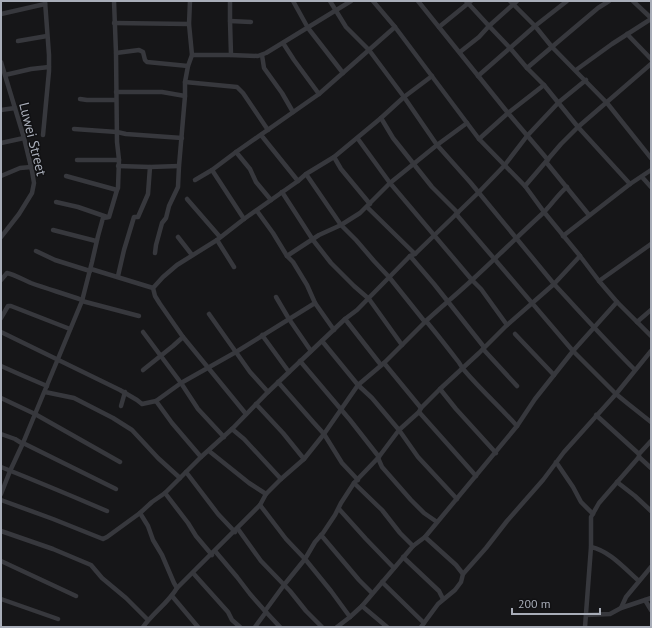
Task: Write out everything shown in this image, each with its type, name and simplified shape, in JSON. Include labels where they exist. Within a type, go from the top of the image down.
[{"type":"street","points":[[109,218],[118,188],[119,160],[114,1]]},
{"type":"street","points":[[155,253],[162,223],[166,218],[169,206],[178,187],[185,82],[192,55],[189,24],[190,1]]},
{"type":"street","points":[[230,1],[231,55]]},
{"type":"street","points":[[293,1],[308,28],[343,73]]},
{"type":"street","points":[[330,1],[346,27],[368,50],[404,97],[437,145],[470,182],[554,284],[635,370]]},
{"type":"street","points":[[192,55],[262,55],[351,1]]},
{"type":"street","points":[[478,76],[535,26],[567,1]]},
{"type":"street","points":[[527,68],[598,8],[609,1]]},
{"type":"street","points":[[576,70],[626,34],[651,19],[633,1]]},
{"type":"street","points":[[1,14],[45,2],[49,67],[43,135]]},
{"type":"street","points":[[375,2],[479,139],[525,186],[599,281],[617,302],[651,336]]},
{"type":"street","points":[[421,2],[439,27],[589,215]]},
{"type":"street","points":[[439,27],[468,2],[488,26],[544,84],[578,127],[630,184]]},
{"type":"street","points":[[460,52],[480,37],[488,26],[514,2],[552,47],[607,103],[651,158]]},
{"type":"street","points":[[230,21],[251,22]]},
{"type":"street","points":[[114,23],[189,24]]},
{"type":"street","points":[[195,180],[212,170],[319,94],[395,27]]},
{"type":"street","points":[[626,34],[651,59]]},
{"type":"street","points":[[18,41],[47,36]]},
{"type":"street","points":[[282,43],[319,94]]},
{"type":"street","points":[[116,53],[139,50],[144,52],[145,60],[147,62],[188,66]]},
{"type":"street","points":[[262,55],[264,68],[293,112]]},
{"type":"street","name":"Luwei Street","points":[[1,62],[4,78],[24,138],[34,183],[32,193],[19,214],[1,237]]},
{"type":"street","points":[[525,186],[578,127],[651,64]]},
{"type":"street","points":[[4,78],[31,69],[49,67]]},
{"type":"street","points":[[153,288],[177,265],[218,238],[306,174],[334,157],[358,139],[404,97],[432,76]]},
{"type":"street","points":[[1,500],[103,539],[107,537],[165,493],[300,361],[369,299],[389,277],[478,193],[504,166],[527,136],[559,102],[586,80]]},
{"type":"street","points":[[185,82],[237,87],[243,93],[268,130]]},
{"type":"street","points":[[479,139],[544,84]]},
{"type":"street","points":[[116,92],[162,92],[185,96]]},
{"type":"street","points":[[80,99],[116,100]]},
{"type":"street","points":[[1,110],[14,108]]},
{"type":"street","points":[[381,118],[393,138],[432,187],[457,213],[573,350],[616,394],[651,422]]},
{"type":"street","points":[[287,256],[319,235],[341,225],[360,213],[390,183],[467,123]]},
{"type":"street","points":[[74,129],[182,138]]},
{"type":"street","points":[[261,135],[298,181]]},
{"type":"street","points":[[1,143],[24,138]]},
{"type":"street","points":[[358,139],[390,183],[481,289],[507,325]]},
{"type":"street","points":[[236,152],[250,169],[256,182],[271,200]]},
{"type":"street","points":[[334,157],[341,169],[369,205],[412,255],[484,348],[517,386]]},
{"type":"street","points":[[77,160],[119,160]]},
{"type":"street","points":[[118,166],[179,166]]},
{"type":"street","points":[[1,176],[20,168],[31,167]]},
{"type":"street","points":[[118,276],[134,217],[138,217],[148,194],[150,167]]},
{"type":"street","points":[[212,170],[244,219]]},
{"type":"street","points":[[563,236],[630,184],[651,170]]},
{"type":"street","points":[[306,174],[341,225],[389,277],[459,362],[462,369],[517,426]]},
{"type":"street","points":[[66,176],[117,190]]},
{"type":"street","points":[[642,177],[651,187]]},
{"type":"street","points":[[143,627],[193,572],[260,506],[266,494],[304,459],[324,434],[358,385],[383,364],[544,212],[567,187]]},
{"type":"street","points":[[282,192],[313,240],[331,263],[369,299],[402,345]]},
{"type":"street","points":[[186,198],[218,238],[234,267]]},
{"type":"street","points":[[56,202],[78,207],[109,218]]},
{"type":"street","points":[[256,211],[273,233],[287,256],[293,262],[307,285],[315,303],[334,330]]},
{"type":"street","points":[[1,494],[45,392],[82,300],[103,218],[109,218]]},
{"type":"street","points":[[53,230],[96,242]]},
{"type":"street","points":[[178,237],[192,255]]},
{"type":"street","points":[[599,281],[651,244]]},
{"type":"street","points":[[36,251],[60,262],[118,276],[153,288]]},
{"type":"street","points":[[255,627],[284,585],[305,559],[356,482],[378,458],[399,430],[507,325],[554,284],[580,256]]},
{"type":"street","points":[[1,280],[7,273],[10,273],[32,283],[82,300],[139,316]]},
{"type":"street","points":[[153,288],[155,296],[183,337],[246,414]]},
{"type":"street","points":[[276,297],[311,352]]},
{"type":"street","points":[[338,627],[362,606],[413,546],[425,537],[496,453],[573,350],[617,302]]},
{"type":"street","points":[[1,332],[125,392],[142,404],[156,401],[181,383],[236,352],[315,303]]},
{"type":"street","points":[[1,318],[6,307],[11,306],[70,328]]},
{"type":"street","points":[[637,322],[651,310]]},
{"type":"street","points":[[209,314],[250,372],[268,392]]},
{"type":"street","points":[[346,319],[476,476]]},
{"type":"street","points":[[143,332],[181,383],[198,409],[224,436]]},
{"type":"street","points":[[515,334],[554,376]]},
{"type":"street","points":[[262,335],[289,372]]},
{"type":"street","points":[[143,370],[183,337]]},
{"type":"street","points":[[322,341],[358,385],[372,398],[399,430],[418,457],[457,498]]},
{"type":"street","points":[[382,582],[422,625],[438,604],[455,590],[461,582],[463,574],[543,480],[564,452],[616,394],[651,351]]},
{"type":"street","points":[[300,361],[350,420],[378,458],[382,467],[411,500],[424,513],[437,522]]},
{"type":"street","points":[[1,366],[47,386]]},
{"type":"street","points":[[278,382],[324,434],[356,482],[413,546]]},
{"type":"street","points":[[440,389],[496,453]]},
{"type":"street","points":[[45,392],[74,398],[126,426],[132,430],[158,458],[180,478]]},
{"type":"street","points":[[121,406],[125,392]]},
{"type":"street","points":[[1,398],[35,414],[120,462]]},
{"type":"street","points":[[156,401],[172,423],[201,457]]},
{"type":"street","points":[[256,404],[283,433],[304,459]]},
{"type":"street","points":[[596,415],[651,468]]},
{"type":"street","points":[[232,429],[244,439],[282,478]]},
{"type":"street","points":[[1,434],[116,489]]},
{"type":"street","points":[[585,627],[591,547],[591,517],[599,503],[651,441]]},
{"type":"street","points":[[209,451],[249,483],[266,494]]},
{"type":"street","points":[[556,462],[581,502],[593,514]]},
{"type":"street","points":[[1,467],[107,511]]},
{"type":"street","points":[[186,472],[210,504],[236,530],[306,612],[322,627]]},
{"type":"street","points":[[617,482],[636,496],[651,511]]},
{"type":"street","points":[[165,493],[196,536],[237,577],[250,594],[280,627]]},
{"type":"street","points":[[260,506],[286,539],[335,595],[350,617]]},
{"type":"street","points":[[339,509],[394,568]]},
{"type":"street","points":[[140,513],[148,526],[153,540],[162,555],[174,583],[178,588]]},
{"type":"street","points":[[1,532],[91,565],[102,578],[126,598],[148,620]]},
{"type":"street","points":[[321,535],[372,593]]},
{"type":"street","points":[[425,537],[456,565],[463,574]]},
{"type":"street","points":[[591,547],[605,552],[638,581]]},
{"type":"street","points":[[403,557],[439,591],[443,600]]},
{"type":"street","points":[[1,561],[76,596]]},
{"type":"street","points":[[621,608],[626,597],[651,567]]},
{"type":"street","points":[[193,572],[228,612],[232,620],[240,627]]},
{"type":"street","points":[[172,596],[198,627]]},
{"type":"street","points":[[586,614],[610,614],[621,608],[651,598]]},
{"type":"street","points":[[1,599],[58,619]]},
{"type":"street","points":[[646,600],[651,610]]},
{"type":"street","points":[[362,606],[386,627]]}]
